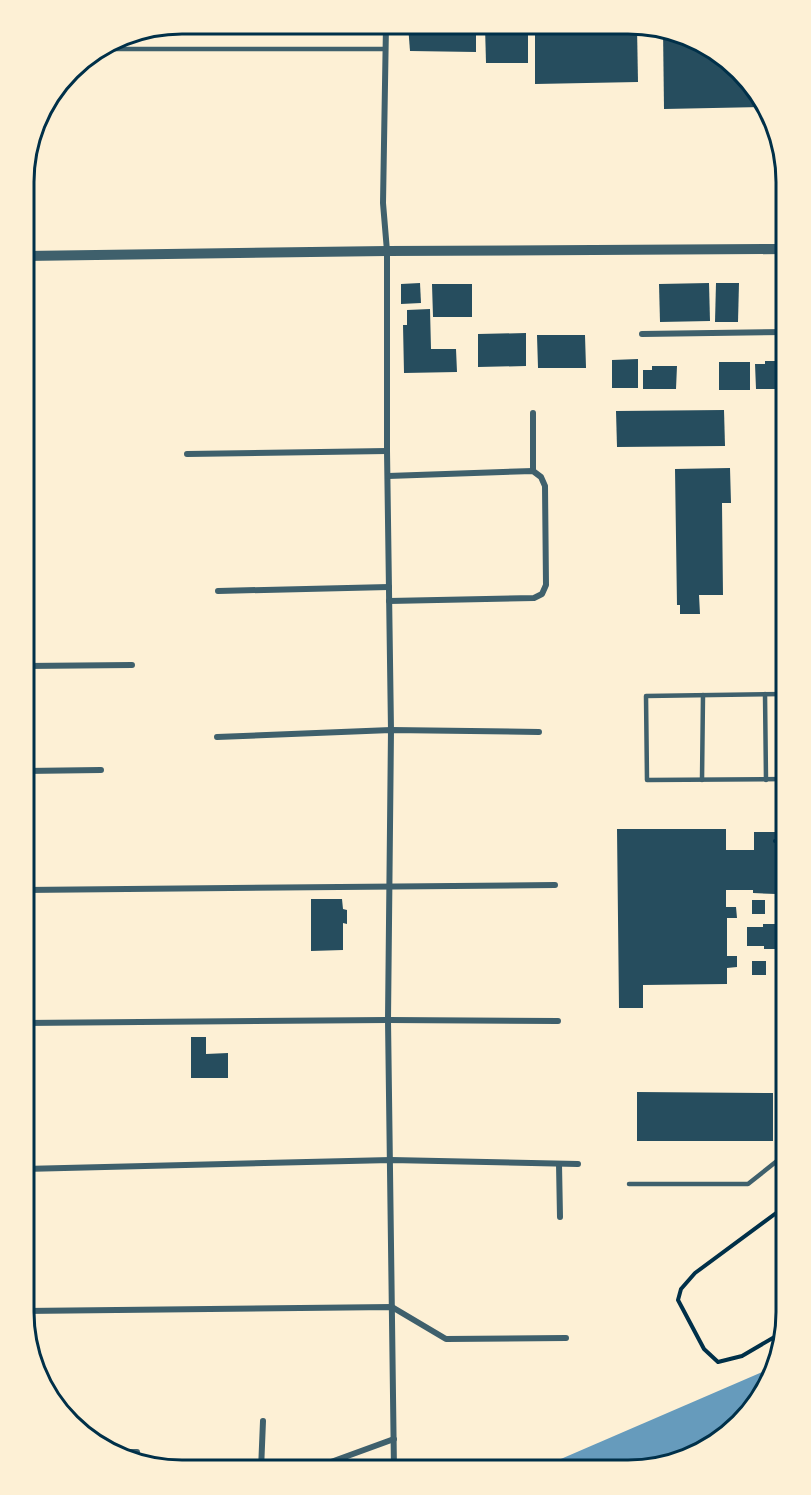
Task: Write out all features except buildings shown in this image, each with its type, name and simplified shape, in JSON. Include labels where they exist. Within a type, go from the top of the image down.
[{"type":"street","points":[[386,34],[383,203],[387,250],[391,730],[388,1020],[394,1460]]},
{"type":"street","points":[[34,256],[387,250],[776,249]]},
{"type":"street","points":[[642,334],[776,332]]},
{"type":"street","points":[[532,471],[533,412]]},
{"type":"street","points":[[187,454],[387,451]]},
{"type":"street","points":[[388,476],[532,471],[542,477],[545,486],[546,585],[542,594],[534,598],[389,601]]},
{"type":"street","points":[[218,591],[389,587]]},
{"type":"street","points":[[34,666],[132,665]]},
{"type":"street","points":[[217,737],[391,730],[539,732]]},
{"type":"street","points":[[34,771],[101,770]]},
{"type":"street","points":[[34,890],[555,885]]},
{"type":"street","points":[[34,1023],[558,1021]]},
{"type":"street","points":[[34,1169],[391,1160],[578,1164]]},
{"type":"street","points":[[559,1164],[560,1217]]},
{"type":"street","points":[[34,1311],[392,1307],[446,1339],[566,1338]]},
{"type":"street","points":[[261,1460],[263,1420]]},
{"type":"street","points":[[336,1460],[394,1439]]},
{"type":"lane","points":[[117,50],[385,49]]},
{"type":"lane","points":[[765,694],[766,780]]},
{"type":"lane","points":[[776,694],[646,696],[647,780],[776,780]]},
{"type":"lane","points":[[702,780],[703,695]]},
{"type":"lane","points":[[629,1184],[748,1184],[776,1162]]},
{"type":"path","points":[[774,1337],[742,1356],[718,1362],[705,1349],[678,1300],[681,1288],[695,1273],[776,1213]]},
{"type":"water","points":[[764,1371],[757,1386],[733,1417],[711,1435],[676,1453],[638,1460],[558,1460]]}]
